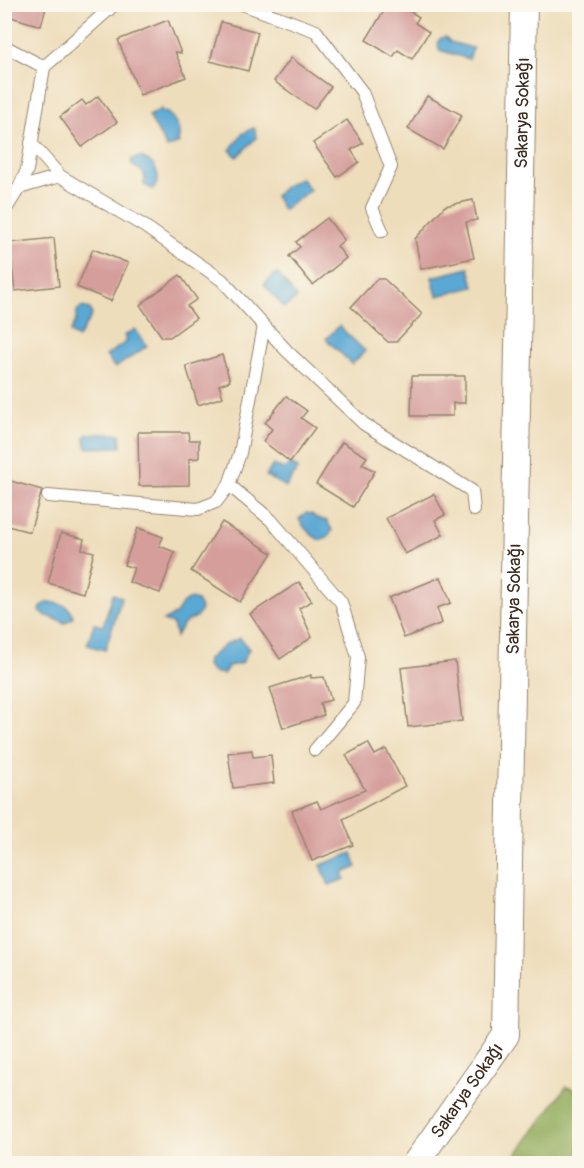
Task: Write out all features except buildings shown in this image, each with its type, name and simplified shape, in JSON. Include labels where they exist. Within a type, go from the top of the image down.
[{"type":"street","name":"Sakarya Sokağı","points":[[415,1164],[506,1035],[524,4]]},
{"type":"lane","points":[[4,212],[27,170],[45,67],[115,4]]},
{"type":"lane","points":[[242,4],[316,31],[362,92],[391,167],[372,208],[382,231]]},
{"type":"lane","points":[[4,46],[45,67]]},
{"type":"lane","points":[[31,143],[60,176],[144,226],[222,280],[287,351],[364,424],[472,491],[474,510]]},
{"type":"lane","points":[[19,188],[60,176]]},
{"type":"lane","points":[[48,496],[198,509],[216,502],[229,485],[240,453],[264,326]]},
{"type":"lane","points":[[229,485],[271,520],[341,602],[358,657],[354,703],[315,750]]},
{"type":"green space","points":[[566,1087],[579,1090],[579,1163],[510,1163]]},
{"type":"water","points":[[446,37],[450,42],[473,48],[469,59],[439,50],[438,41]]},
{"type":"water","points":[[161,109],[172,118],[179,133],[179,143],[167,148],[149,116]]},
{"type":"water","points":[[253,128],[256,138],[237,157],[230,150],[242,134]]},
{"type":"water","points":[[139,157],[149,161],[156,170],[158,180],[152,189],[144,185],[145,177],[142,171],[131,163],[132,159]]},
{"type":"water","points":[[301,178],[310,190],[283,210],[275,196],[287,185]]},
{"type":"water","points":[[469,268],[474,287],[437,296],[432,277]]},
{"type":"water","points":[[277,273],[297,298],[284,308],[264,284]]},
{"type":"water","points":[[81,307],[90,309],[92,315],[78,338],[70,333],[77,311]]},
{"type":"water","points":[[339,326],[365,351],[352,364],[326,339]]},
{"type":"water","points":[[135,329],[147,346],[115,368],[106,356],[127,341],[124,336]]},
{"type":"water","points":[[88,434],[120,434],[121,447],[88,448],[85,437]]},
{"type":"water","points":[[290,464],[298,468],[286,487],[266,476],[273,465],[284,469]]},
{"type":"water","points":[[306,513],[327,521],[332,530],[329,536],[321,540],[308,531],[299,519]]},
{"type":"water","points":[[113,594],[122,597],[105,650],[87,645],[94,624],[103,626]]},
{"type":"water","points":[[190,599],[197,601],[201,608],[200,612],[184,624],[176,637],[173,624],[163,621],[176,614],[183,603]]},
{"type":"water","points":[[48,602],[68,607],[73,618],[64,623],[40,612],[41,607]]},
{"type":"water","points":[[240,638],[249,649],[242,663],[229,666],[223,674],[212,672],[207,665],[208,659],[227,644]]},
{"type":"water","points":[[352,853],[357,867],[343,873],[345,879],[329,885],[321,865]]}]
